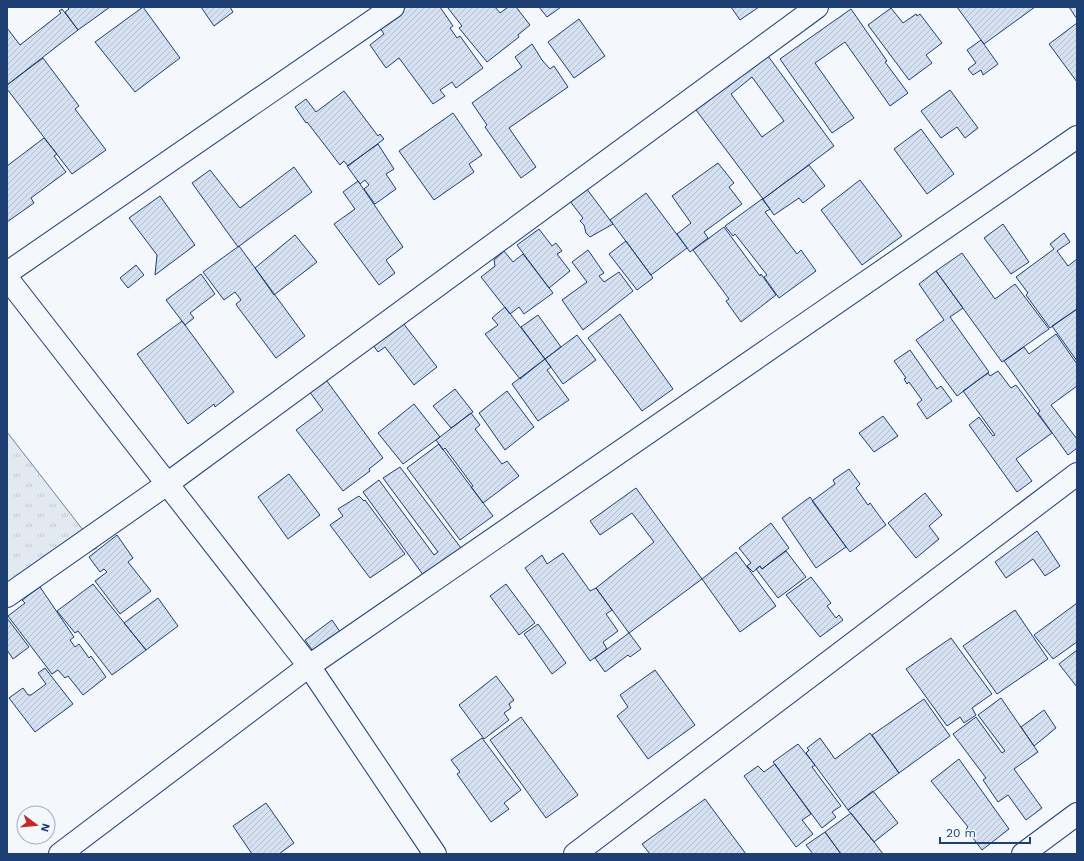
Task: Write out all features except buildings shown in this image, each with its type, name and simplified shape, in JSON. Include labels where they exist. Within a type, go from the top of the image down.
[{"type":"street","points":[[7,273],[392,7]]},
{"type":"street","points":[[7,596],[167,484],[817,7]]},
{"type":"street","points":[[60,854],[309,666],[1077,137]]},
{"type":"street","points":[[7,278],[309,666],[435,854]]},
{"type":"street","points":[[575,854],[1077,474]]},
{"type":"street","points":[[1023,854],[1077,814]]},
{"type":"green space","points":[[7,432],[97,548],[7,593]]}]
